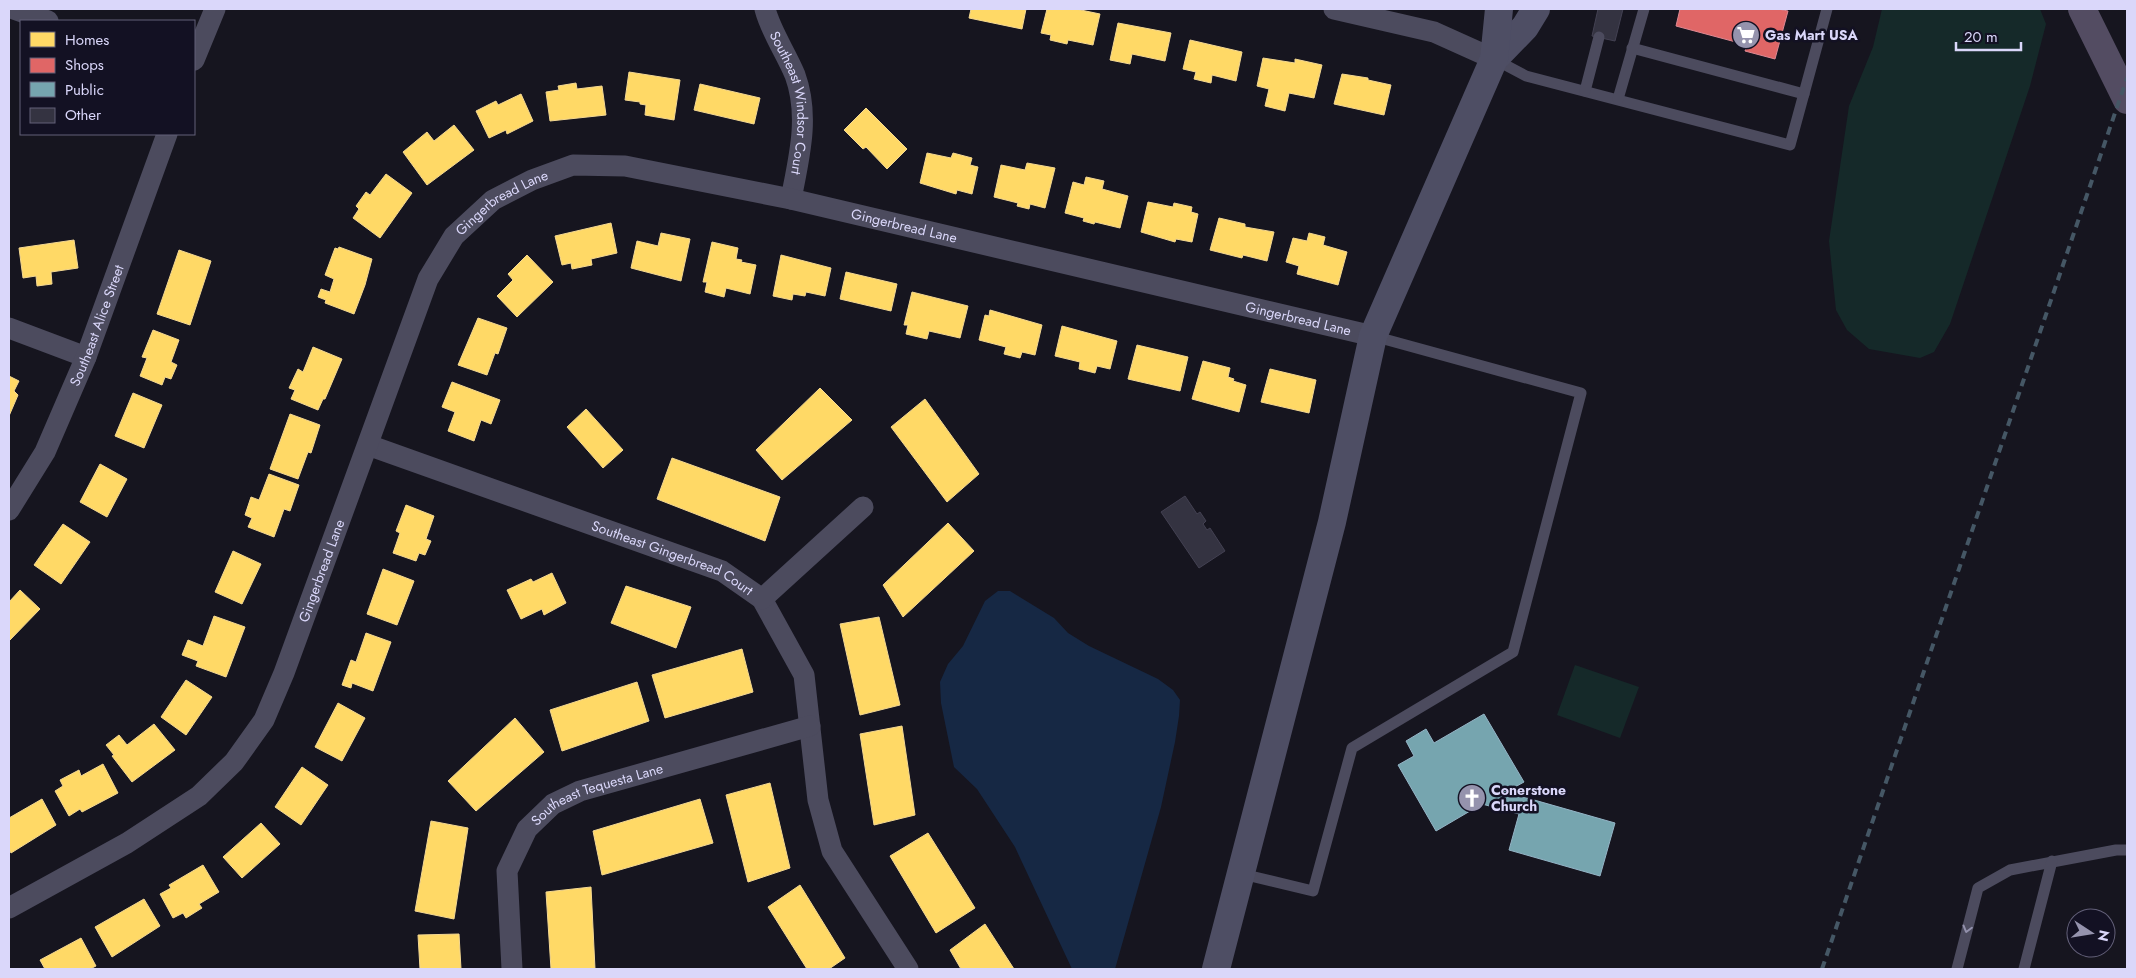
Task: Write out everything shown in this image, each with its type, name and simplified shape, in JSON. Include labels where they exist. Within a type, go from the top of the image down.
[{"type":"main road","points":[[1216,969],[1332,522],[1373,336],[1494,59],[1499,9]]},
{"type":"main road","points":[[1494,59],[1525,27],[1536,9]]},
{"type":"main road","points":[[2082,9],[2127,100]]},
{"type":"street","points":[[14,9],[45,20]]},
{"type":"street","points":[[195,58],[215,9]]},
{"type":"street","name":"Southeast Windsor Court","points":[[765,9],[795,76],[801,102],[803,138],[792,199]]},
{"type":"street","points":[[1334,9],[1434,32],[1494,59]]},
{"type":"street","name":"Southeast Alice Street","points":[[9,510],[45,452],[86,357],[167,135]]},
{"type":"street","name":"Gingerbread Lane","points":[[9,908],[127,842],[199,796],[234,762],[264,720],[284,673],[428,279],[454,236],[493,200],[532,180],[573,165],[625,166],[792,199],[1373,336]]},
{"type":"street","points":[[9,328],[86,357]]},
{"type":"street","name":"Southeast Gingerbread Court","points":[[368,445],[722,571],[762,599],[804,675],[818,800],[832,851],[908,969]]},
{"type":"street","points":[[762,599],[863,507]]},
{"type":"street","name":"Southeast Tequesta Lane","points":[[512,969],[507,871],[527,828],[553,804],[580,791],[810,726]]},
{"type":"lane","points":[[1618,99],[1644,9]]},
{"type":"lane","points":[[1494,59],[1526,76],[1790,145],[1827,9]]},
{"type":"lane","points":[[1585,92],[1599,37]]},
{"type":"lane","points":[[1632,48],[1804,94]]},
{"type":"lane","points":[[1242,874],[1313,891],[1352,748],[1513,652],[1581,393],[1373,336]]},
{"type":"lane","points":[[1957,969],[1978,888],[2010,870],[2116,850],[2127,850]]},
{"type":"lane","points":[[2024,969],[2052,861]]},
{"type":"green space","points":[[1882,9],[2040,9],[2046,24],[2030,86],[1950,324],[1934,352],[1920,358],[1869,349],[1847,330],[1836,310],[1829,241],[1849,106],[1873,47]]},
{"type":"green space","points":[[1575,665],[1639,687],[1620,738],[1557,715]]},
{"type":"water","points":[[998,591],[1010,591],[1054,618],[1068,633],[1089,646],[1158,679],[1173,690],[1180,700],[1175,742],[1161,807],[1115,969],[1072,969],[1015,847],[977,789],[954,767],[941,703],[940,682],[948,664],[963,646],[985,601]]},
{"type":"building: Homes","points":[[971,9],[1026,9],[1022,29],[969,18]]},
{"type":"building: Homes","points":[[1047,9],[1076,9],[1100,14],[1093,45],[1068,40],[1067,44],[1050,40],[1051,35],[1041,33]]},
{"type":"building: Homes","points":[[1118,23],[1171,33],[1165,61],[1132,54],[1130,64],[1110,60]]},
{"type":"building: Homes","points":[[1190,40],[1242,52],[1236,81],[1212,75],[1211,83],[1194,79],[1196,72],[1183,69]]},
{"type":"building: Homes","points":[[1263,58],[1295,63],[1295,59],[1322,65],[1314,98],[1289,93],[1285,111],[1265,106],[1269,89],[1257,86]]},
{"type":"building: Homes","points":[[629,72],[680,80],[674,120],[645,115],[646,105],[640,104],[640,102],[625,100]]},
{"type":"building: Homes","points":[[1342,74],[1368,78],[1368,80],[1391,85],[1384,115],[1334,104]]},
{"type":"building: Homes","points":[[576,83],[577,89],[602,86],[606,115],[550,121],[546,92],[559,90],[558,86]]},
{"type":"building: Homes","points":[[700,84],[760,98],[754,124],[694,110]]},
{"type":"building: Homes","points":[[521,94],[533,121],[507,134],[506,130],[489,138],[476,111],[496,101],[498,105]]},
{"type":"building: Homes","points":[[866,108],[907,149],[887,169],[866,147],[863,149],[844,130]]},
{"type":"building: Homes","points":[[454,125],[474,150],[427,185],[403,152],[427,132],[434,141]]},
{"type":"building: Homes","points":[[927,153],[951,158],[953,153],[972,158],[970,165],[978,167],[972,194],[957,190],[956,194],[920,183]]},
{"type":"building: Homes","points":[[1027,163],[1055,168],[1045,208],[1030,204],[1029,209],[1017,206],[1018,203],[994,197],[1001,165],[1025,170]]},
{"type":"building: Homes","points":[[386,174],[412,193],[380,238],[353,218],[359,209],[356,206],[366,192],[370,195]]},
{"type":"building: Homes","points":[[1086,177],[1104,181],[1102,189],[1128,196],[1120,228],[1083,221],[1084,218],[1065,213],[1073,182],[1084,185]]},
{"type":"building: Homes","points":[[1148,202],[1173,207],[1174,203],[1192,207],[1191,212],[1198,214],[1192,242],[1176,239],[1175,242],[1141,232]]},
{"type":"building: Homes","points":[[1219,218],[1245,224],[1245,227],[1274,232],[1267,261],[1243,255],[1242,258],[1210,250]]},
{"type":"building: Homes","points":[[611,223],[617,253],[591,259],[592,265],[572,269],[571,263],[562,265],[555,236]]},
{"type":"building: Homes","points":[[661,233],[690,239],[681,281],[631,268],[637,241],[658,246]]},
{"type":"building: Homes","points":[[1309,233],[1325,237],[1323,245],[1347,252],[1338,285],[1297,274],[1299,266],[1286,262],[1293,238],[1307,241]]},
{"type":"building: Homes","points":[[74,240],[78,268],[51,272],[52,284],[37,286],[36,276],[23,278],[19,248]]},
{"type":"building: Homes","points":[[712,242],[738,248],[736,259],[756,265],[750,294],[726,288],[724,297],[705,292],[707,282],[703,282]]},
{"type":"building: Homes","points":[[339,247],[372,259],[354,314],[325,303],[326,300],[318,297],[321,289],[330,292],[334,279],[325,275],[335,248],[338,249]]},
{"type":"building: Homes","points":[[179,250],[211,261],[190,325],[157,314]]},
{"type":"building: Homes","points":[[527,255],[553,282],[517,317],[497,296],[513,280],[508,274]]},
{"type":"building: Homes","points":[[781,255],[831,268],[825,296],[806,292],[805,296],[793,294],[792,300],[773,296]]},
{"type":"building: Homes","points":[[846,272],[897,284],[891,311],[840,299]]},
{"type":"building: Homes","points":[[912,292],[968,306],[960,338],[929,331],[927,339],[906,334],[908,325],[904,325]]},
{"type":"building: Homes","points":[[990,310],[1042,325],[1035,355],[1022,352],[1020,358],[1004,354],[1006,347],[979,340],[985,315],[989,316]]},
{"type":"building: Homes","points":[[478,318],[507,328],[498,354],[495,353],[487,375],[458,365]]},
{"type":"building: Homes","points":[[1062,326],[1117,341],[1110,369],[1097,366],[1095,373],[1079,369],[1080,362],[1055,356]]},
{"type":"building: Homes","points":[[153,330],[179,340],[171,362],[177,365],[171,379],[165,377],[162,385],[140,376],[147,358],[142,357]]},
{"type":"building: Homes","points":[[1137,345],[1188,357],[1180,391],[1128,379]]},
{"type":"building: Homes","points":[[313,347],[342,359],[325,399],[323,399],[318,410],[291,399],[295,390],[289,388],[298,369],[303,372]]},
{"type":"building: Homes","points":[[1203,361],[1230,368],[1228,377],[1234,379],[1233,381],[1246,385],[1239,412],[1192,399]]},
{"type":"building: Homes","points":[[1270,369],[1316,380],[1309,413],[1261,402]]},
{"type":"building: Homes","points":[[9,376],[19,381],[14,391],[18,395],[9,416]]},
{"type":"building: Homes","points":[[452,382],[500,400],[491,424],[481,420],[474,441],[448,431],[455,412],[442,407]]},
{"type":"building: Homes","points":[[820,388],[852,420],[782,480],[756,450]]},
{"type":"building: Homes","points":[[133,393],[162,405],[144,448],[115,436]]},
{"type":"building: Homes","points":[[925,399],[979,474],[947,502],[891,427]]},
{"type":"building: Homes","points":[[586,409],[623,450],[603,468],[567,427]]},
{"type":"building: Homes","points":[[290,414],[320,425],[311,453],[308,452],[298,479],[270,469]]},
{"type":"building: Homes","points":[[672,458],[780,497],[765,541],[657,499]]},
{"type":"building: Homes","points":[[100,464],[127,479],[107,517],[80,502]]},
{"type":"building: Homes","points":[[269,474],[299,485],[290,511],[284,509],[274,537],[248,527],[252,518],[245,515],[251,497],[259,500]]},
{"type":"building: Homes","points":[[406,505],[434,516],[426,539],[431,541],[425,555],[419,553],[416,561],[393,553],[400,533],[396,531]]},
{"type":"building: Homes","points":[[948,523],[974,551],[903,617],[883,585]]},
{"type":"building: Homes","points":[[63,524],[90,542],[61,584],[34,565]]},
{"type":"building: Homes","points":[[233,551],[261,564],[242,604],[215,592]]},
{"type":"building: Homes","points":[[383,569],[414,581],[397,625],[367,614]]},
{"type":"building: Homes","points":[[552,573],[566,603],[544,615],[542,609],[521,619],[507,590],[531,579],[533,582]]},
{"type":"building: Homes","points":[[626,586],[691,607],[676,648],[611,623]]},
{"type":"building: Homes","points":[[20,590],[40,609],[9,641],[9,602]]},
{"type":"building: Homes","points":[[214,616],[245,627],[226,677],[196,666],[198,661],[182,655],[188,640],[203,646]]},
{"type":"building: Homes","points":[[879,617],[900,705],[860,715],[840,624]]},
{"type":"building: Homes","points":[[366,633],[391,642],[373,691],[352,683],[351,688],[342,685],[351,660],[356,662]]},
{"type":"building: Homes","points":[[742,649],[753,692],[665,718],[652,675]]},
{"type":"building: Homes","points":[[186,680],[212,697],[186,735],[161,717]]},
{"type":"building: Homes","points":[[637,682],[649,721],[562,751],[550,710]]},
{"type":"building: Homes","points":[[338,703],[365,718],[342,761],[315,747]]},
{"type":"building: Homes","points":[[515,718],[544,752],[476,811],[448,781]]},
{"type":"building: Homes","points":[[154,724],[175,750],[132,782],[106,745],[119,735],[127,745]]},
{"type":"building: Homes","points":[[902,726],[915,815],[874,825],[860,734]]},
{"type":"building: Homes","points":[[103,764],[118,793],[82,812],[80,809],[69,816],[55,791],[63,786],[60,780],[79,770],[81,776]]},
{"type":"building: Homes","points":[[302,767],[328,785],[301,825],[275,807]]},
{"type":"building: Homes","points":[[770,783],[790,868],[748,882],[726,795]]},
{"type":"building: Homes","points":[[42,799],[56,825],[11,853],[9,849],[9,818]]},
{"type":"building: Homes","points":[[700,799],[713,843],[602,875],[593,831]]},
{"type":"building: Homes","points":[[431,821],[468,828],[454,919],[415,911]]},
{"type":"building: Homes","points":[[261,823],[280,844],[242,878],[223,857]]},
{"type":"building: Homes","points":[[928,833],[975,908],[936,933],[890,856]]},
{"type":"building: Homes","points":[[203,865],[219,892],[199,904],[202,908],[186,918],[183,913],[173,918],[160,894],[171,888],[169,885]]},
{"type":"building: Homes","points":[[800,885],[845,958],[829,969],[807,969],[768,907]]},
{"type":"building: Homes","points":[[591,887],[595,969],[551,969],[546,892]]},
{"type":"building: Homes","points":[[144,899],[160,926],[112,957],[95,927]]},
{"type":"building: Homes","points":[[985,924],[1014,969],[961,969],[950,950]]},
{"type":"building: Homes","points":[[459,934],[461,969],[420,969],[418,935]]},
{"type":"building: Homes","points":[[81,938],[96,966],[90,969],[45,969],[40,960]]},
{"type":"building: Shops","name":"Gas Mart USA","points":[[1680,9],[1778,9],[1788,11],[1775,59],[1745,51],[1747,45],[1676,26]]},
{"type":"building: Public","name":"Conerstone Church","points":[[1484,714],[1524,782],[1506,792],[1615,823],[1600,876],[1509,850],[1519,814],[1482,804],[1436,831],[1398,765],[1414,756],[1406,741],[1426,729],[1434,743]]},
{"type":"building: Other","points":[[1598,9],[1623,9],[1615,41],[1592,36]]},
{"type":"building: Other","points":[[1185,496],[1197,514],[1200,512],[1206,521],[1203,524],[1207,530],[1210,528],[1225,551],[1199,568],[1161,512]]},
{"type":"railway","points":[[1822,969],[2127,78]]},
{"type":"place","name":"Gas Mart USA","points":[[1746,35]]},
{"type":"place","name":"Conerstone Church","points":[[1472,798]]}]
